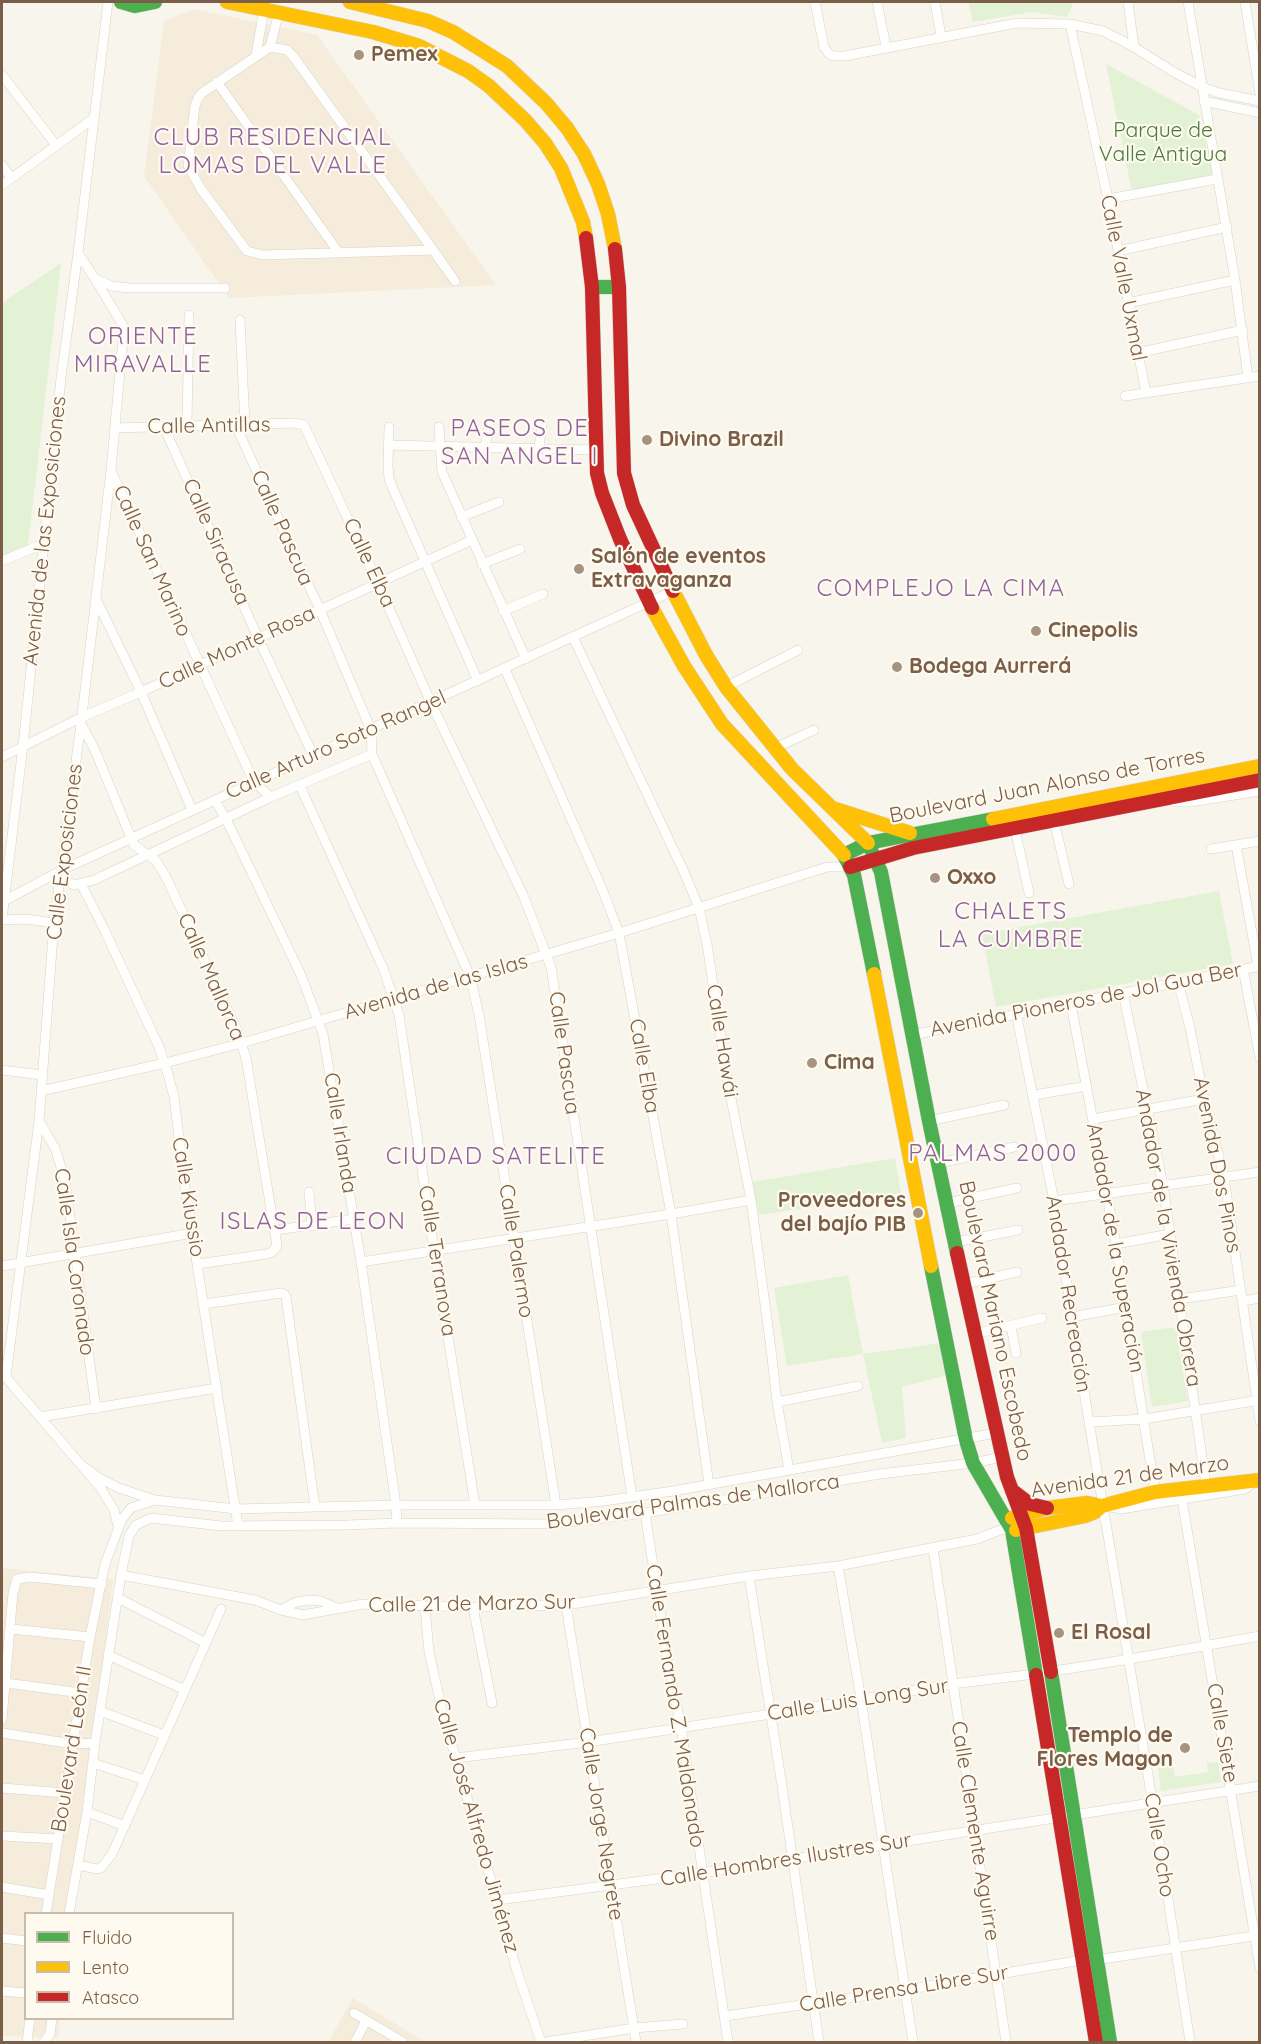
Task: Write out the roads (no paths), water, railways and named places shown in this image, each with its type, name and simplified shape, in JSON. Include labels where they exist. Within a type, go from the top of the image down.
[{"type":"main road","points":[[121,2],[135,6],[155,2]]},
{"type":"main road","name":"Boulevard Mariano Escobedo","points":[[227,2],[373,32],[419,46],[468,71],[508,103],[545,143],[561,168],[573,194],[583,222],[592,287],[597,473],[602,493],[620,539],[648,602],[684,666],[722,723],[743,748],[848,861],[861,905],[966,1440],[973,1463],[1007,1526],[1035,1674],[1096,1960],[1110,2043]]},
{"type":"main road","name":"Boulevard Mariano Escobedo","points":[[350,2],[369,4],[428,21],[481,48],[507,66],[546,103],[567,128],[584,154],[598,184],[608,214],[616,255],[619,287],[624,473],[633,505],[682,609],[726,687],[792,769],[868,843],[876,858],[929,1121],[996,1433],[1011,1489],[1024,1521],[1052,1671],[1082,1960],[1096,2043]]},
{"type":"main road","points":[[508,103],[527,84]]},
{"type":"main road","points":[[592,287],[619,287]]},
{"type":"main road","points":[[658,620],[682,609]]},
{"type":"main road","name":"Boulevard Juan Alonso de Torres","points":[[848,861],[868,843],[1260,766]]},
{"type":"main road","name":"Boulevard Juan Alonso de Torres","points":[[848,861],[876,858],[913,848],[1260,780]]},
{"type":"main road","points":[[835,809],[913,834]]},
{"type":"main road","name":"Avenida 21 de Marzo","points":[[1007,1526],[1024,1521],[1047,1508],[1087,1503],[1102,1506],[1155,1492],[1258,1480]]},
{"type":"main road","points":[[1011,1489],[1030,1504],[1047,1508]]},
{"type":"main road","points":[[1024,1521],[1085,1516],[1102,1506]]},
{"type":"street","name":"Avenida de las Exposiciones","points":[[2,920],[3,883],[23,746],[61,378],[108,2]]},
{"type":"street","points":[[814,2],[822,40],[829,54],[838,57],[1017,23],[1070,24],[1103,31],[1202,87],[1260,101]]},
{"type":"street","points":[[877,2],[886,48]]},
{"type":"street","points":[[935,2],[941,36]]},
{"type":"street","points":[[1128,2],[1134,47]]},
{"type":"street","points":[[1188,2],[1227,226],[1248,378]]},
{"type":"street","points":[[1245,2],[1256,51],[1260,94]]},
{"type":"street","points":[[256,55],[264,9]]},
{"type":"street","points":[[270,47],[279,12]]},
{"type":"street","name":"Calle Valle Uxmal","points":[[1070,24],[1108,199],[1146,393]]},
{"type":"street","points":[[433,250],[263,255],[248,251],[195,180],[188,166],[195,106],[202,93],[270,47],[287,50],[293,56],[433,250],[455,281]]},
{"type":"street","points":[[2,75],[56,145]]},
{"type":"street","points":[[218,82],[339,253]]},
{"type":"street","points":[[1204,101],[1260,113]]},
{"type":"street","points":[[2,186],[93,118]]},
{"type":"street","points":[[2,165],[11,178]]},
{"type":"street","points":[[1108,199],[1217,178]]},
{"type":"street","points":[[1118,251],[1227,226]]},
{"type":"street","points":[[78,253],[95,279],[112,286],[225,288]]},
{"type":"street","name":"Calle Exposiciones","points":[[4,1374],[39,1121],[54,923],[82,721],[111,471],[124,327],[95,279]]},
{"type":"street","points":[[1128,303],[1235,280]]},
{"type":"street","points":[[187,425],[189,315]]},
{"type":"street","points":[[240,320],[240,425]]},
{"type":"street","points":[[1137,353],[1243,330]]},
{"type":"street","points":[[1125,396],[1260,376]]},
{"type":"street","name":"Calle Antillas","points":[[115,428],[294,423],[303,425]]},
{"type":"street","name":"Calle Pascua","points":[[240,425],[371,730]]},
{"type":"street","name":"Calle Elba","points":[[303,425],[378,583],[431,703]]},
{"type":"street","points":[[539,447],[542,425]]},
{"type":"street","name":"Calle Siracusa","points":[[164,426],[258,638],[313,755]]},
{"type":"street","points":[[485,447],[489,426]]},
{"type":"street","points":[[389,427],[389,479],[478,681]]},
{"type":"street","points":[[440,427],[442,472],[526,660]]},
{"type":"street","points":[[389,445],[595,450]]},
{"type":"street","name":"Calle San Marino","points":[[111,471],[254,782]]},
{"type":"street","points":[[461,518],[499,502]]},
{"type":"street","name":"Calle Monte Rosa","points":[[2,757],[472,540]]},
{"type":"street","points":[[2,561],[45,543]]},
{"type":"street","points":[[482,564],[520,549]]},
{"type":"street","name":"Calle Arturo Soto Rangel","points":[[2,901],[192,810],[526,660],[673,591]]},
{"type":"street","points":[[504,611],[543,594]]},
{"type":"street","points":[[96,599],[141,692],[192,810]]},
{"type":"street","name":"Calle Hawái","points":[[573,637],[699,908],[707,944],[727,1078],[751,1200],[777,1402],[789,1470]]},
{"type":"street","points":[[726,687],[798,650]]},
{"type":"street","name":"Calle Elba","points":[[505,669],[619,933],[671,1215],[709,1485]]},
{"type":"street","name":"Calle Pascua","points":[[431,703],[523,895],[551,967],[632,1497]]},
{"type":"street","name":"Calle Mallorca","points":[[82,721],[131,839],[139,850],[156,861],[166,877],[237,1030],[252,1089],[278,1246],[272,1252],[261,1256],[198,1264]]},
{"type":"street","name":"Calle Palermo","points":[[371,730],[372,754],[470,976],[479,1015],[556,1505]]},
{"type":"street","points":[[775,748],[814,730]]},
{"type":"street","points":[[61,874],[74,885],[81,884],[147,856],[271,797],[372,754]]},
{"type":"street","points":[[254,782],[271,797]]},
{"type":"street","name":"Calle Terranova","points":[[300,786],[395,999],[405,1041],[434,1251],[475,1505]]},
{"type":"street","points":[[1160,800],[1190,802],[1260,791]]},
{"type":"street","name":"Calle Irlanda","points":[[215,801],[226,819],[301,975],[319,1022],[327,1054],[361,1262],[397,1523]]},
{"type":"street","points":[[1054,821],[1070,884]]},
{"type":"street","points":[[1015,829],[1029,892]]},
{"type":"street","points":[[1211,849],[1260,841]]},
{"type":"street","points":[[1236,845],[1259,966]]},
{"type":"street","name":"Avenida de las Islas","points":[[41,1091],[165,1063],[319,1022],[619,933],[848,861]]},
{"type":"street","name":"Calle Kiussio","points":[[81,884],[165,1063],[174,1097],[238,1526]]},
{"type":"street","points":[[2,920],[26,919],[54,923]]},
{"type":"street","name":"Avenida Pioneros de Jol Gua Ber","points":[[912,1035],[1259,966]]},
{"type":"street","points":[[1243,969],[1260,1058]]},
{"type":"street","name":"Avenida Dos Pinos","points":[[1178,982],[1224,1177],[1260,1421]]},
{"type":"street","name":"Andador de la Vivienda Obrera","points":[[1122,993],[1163,1185],[1206,1485]]},
{"type":"street","name":"Andador de la Superación","points":[[1071,1004],[1116,1244],[1155,1492]]},
{"type":"street","name":"Andador Recreación","points":[[1016,1013],[1054,1201],[1102,1506]]},
{"type":"street","points":[[2,1070],[42,1075]]},
{"type":"street","points":[[1034,1095],[1087,1086]]},
{"type":"street","points":[[1093,1119],[1204,1099]]},
{"type":"street","points":[[929,1121],[1004,1105]]},
{"type":"street","name":"Calle Isla Coronado","points":[[39,1121],[61,1162],[96,1409]]},
{"type":"street","points":[[939,1162],[1014,1146]]},
{"type":"street","points":[[1054,1201],[1260,1172]]},
{"type":"street","points":[[948,1203],[1017,1188]]},
{"type":"street","points":[[309,1192],[312,1226]]},
{"type":"street","points":[[361,1262],[671,1215],[751,1200]]},
{"type":"street","points":[[276,1230],[354,1219]]},
{"type":"street","points":[[956,1242],[1018,1230]]},
{"type":"street","points":[[2,1266],[193,1233]]},
{"type":"street","points":[[1116,1244],[1170,1234]]},
{"type":"street","points":[[964,1284],[1017,1272]]},
{"type":"street","points":[[1180,1299],[1241,1290]]},
{"type":"street","points":[[204,1304],[273,1293],[285,1294],[290,1310],[315,1506]]},
{"type":"street","points":[[1243,1301],[1260,1298]]},
{"type":"street","points":[[1072,1317],[1126,1307]]},
{"type":"street","points":[[975,1334],[1042,1318]]},
{"type":"street","points":[[1011,1326],[1016,1353]]},
{"type":"street","points":[[4,1374],[54,1436],[100,1487],[114,1510],[118,1526]]},
{"type":"street","points":[[777,1402],[858,1386]]},
{"type":"street","points":[[40,1417],[217,1388]]},
{"type":"street","points":[[1089,1422],[1144,1419],[1258,1400]]},
{"type":"street","name":"Boulevard Palmas de Mallorca","points":[[83,1466],[119,1488],[155,1500],[236,1509],[315,1506],[556,1505],[632,1497],[709,1485],[996,1433]]},
{"type":"street","name":"Boulevard Palmas de Mallorca","points":[[121,1575],[129,1536],[136,1526],[152,1518],[238,1526],[397,1523],[552,1524],[645,1513],[880,1474],[973,1463],[1002,1457]]},
{"type":"street","points":[[1102,1506],[1121,1509],[1245,1489],[1258,1480]]},
{"type":"street","name":"Calle Siete","points":[[1182,1499],[1257,1936],[1260,1968]]},
{"type":"street","points":[[118,1526],[131,1508],[155,1500]]},
{"type":"street","name":"Calle Ocho","points":[[1102,1506],[1130,1659],[1190,2043]]},
{"type":"street","name":"Calle Fernando Z. Maldonado","points":[[645,1513],[669,1669],[681,1727],[728,2043]]},
{"type":"street","name":"Boulevard León II","points":[[46,1912],[90,1637],[105,1564],[118,1526]]},
{"type":"street","name":"Calle 21 de Marzo Sur","points":[[121,1575],[255,1600],[303,1615],[363,1604],[425,1607],[566,1605],[749,1576],[838,1566],[977,1539],[1007,1526]]},
{"type":"street","name":"Calle Clemente Aguirre","points":[[933,1548],[1006,2043]]},
{"type":"street","points":[[838,1566],[884,1845],[913,2043]]},
{"type":"street","points":[[70,1912],[121,1575]]},
{"type":"street","points":[[749,1576],[819,2043]]},
{"type":"street","points":[[2,1719],[13,1593],[17,1579],[30,1577],[102,1584]]},
{"type":"street","points":[[118,1598],[206,1642]]},
{"type":"street","points":[[281,1610],[296,1602],[321,1601],[339,1609]]},
{"type":"street","points":[[320,1613],[321,1601]]},
{"type":"street","name":"Calle Jorge Negrete","points":[[566,1605],[636,2043]]},
{"type":"street","name":"Calle José Alfredo Jiménez","points":[[425,1607],[434,1677],[516,1968],[541,2043]]},
{"type":"street","points":[[473,1607],[492,1703]]},
{"type":"street","points":[[78,1865],[97,1869],[105,1866],[117,1845],[221,1609]]},
{"type":"street","points":[[11,1629],[90,1637]]},
{"type":"street","name":"Calle Luis Long Sur","points":[[456,1758],[588,1742],[952,1684],[1035,1674],[1260,1636]]},
{"type":"street","points":[[108,1655],[185,1690]]},
{"type":"street","points":[[6,1683],[81,1692]]},
{"type":"street","points":[[100,1710],[164,1735]]},
{"type":"street","points":[[2,1733],[73,1744],[95,1743]]},
{"type":"street","points":[[93,1763],[145,1780]]},
{"type":"street","name":"Calle Hombres Ilustres Sur","points":[[498,1900],[702,1874],[1260,1786]]},
{"type":"street","points":[[2,1788],[65,1793]]},
{"type":"street","points":[[87,1812],[125,1826]]},
{"type":"street","points":[[2,1836],[58,1839]]},
{"type":"street","points":[[2,1887],[49,1895]]},
{"type":"street","points":[[1096,1960],[1257,1936]]},
{"type":"street","points":[[2,1938],[24,1941]]},
{"type":"street","name":"Calle Prensa Libre Sur","points":[[725,2016],[905,1990],[1082,1960]]},
{"type":"street","points":[[2,1991],[24,1993]]},
{"type":"street","points":[[354,2013],[403,2043]]},
{"type":"street","points":[[27,2043],[30,2020]]},
{"type":"street","points":[[44,2043],[50,2034],[52,2020]]},
{"type":"street","points":[[355,2043],[366,2021]]},
{"type":"street","points":[[546,2043],[634,2028],[683,2024]]},
{"type":"place","name":"Pemex","points":[[359,55]]},
{"type":"place","name":"Divino Brazil","points":[[647,440]]},
{"type":"place","name":"Salón de eventos Extravaganza","points":[[579,569]]},
{"type":"place","name":"Cinepolis","points":[[1036,631]]},
{"type":"place","name":"Bodega Aurrerá","points":[[897,667]]},
{"type":"place","name":"Oxxo","points":[[935,878]]},
{"type":"place","name":"Cima","points":[[812,1063]]},
{"type":"place","name":"Proveedores del bajío PIB","points":[[918,1213]]},
{"type":"place","name":"El Rosal","points":[[1059,1633]]},
{"type":"place","name":"Templo de Flores Magon","points":[[1185,1748]]},
{"type":"district","name":"CLUB RESIDENCIAL LOMAS DEL VALLE","points":[[273,152]]},
{"type":"district","name":"ORIENTE MIRAVALLE","points":[[143,351]]},
{"type":"district","name":"PASEOS DE SAN ANGEL I","points":[[520,443]]},
{"type":"district","name":"COMPLEJO LA CIMA","points":[[941,589]]},
{"type":"district","name":"CHALETS LA CUMBRE","points":[[1011,926]]},
{"type":"district","name":"PALMAS 2000","points":[[993,1154]]},
{"type":"district","name":"CIUDAD SATELITE","points":[[496,1157]]},
{"type":"district","name":"ISLAS DE LEON","points":[[313,1222]]},
{"type":"park label","name":"Parque de Valle Antigua","points":[[1163,143]]}]
